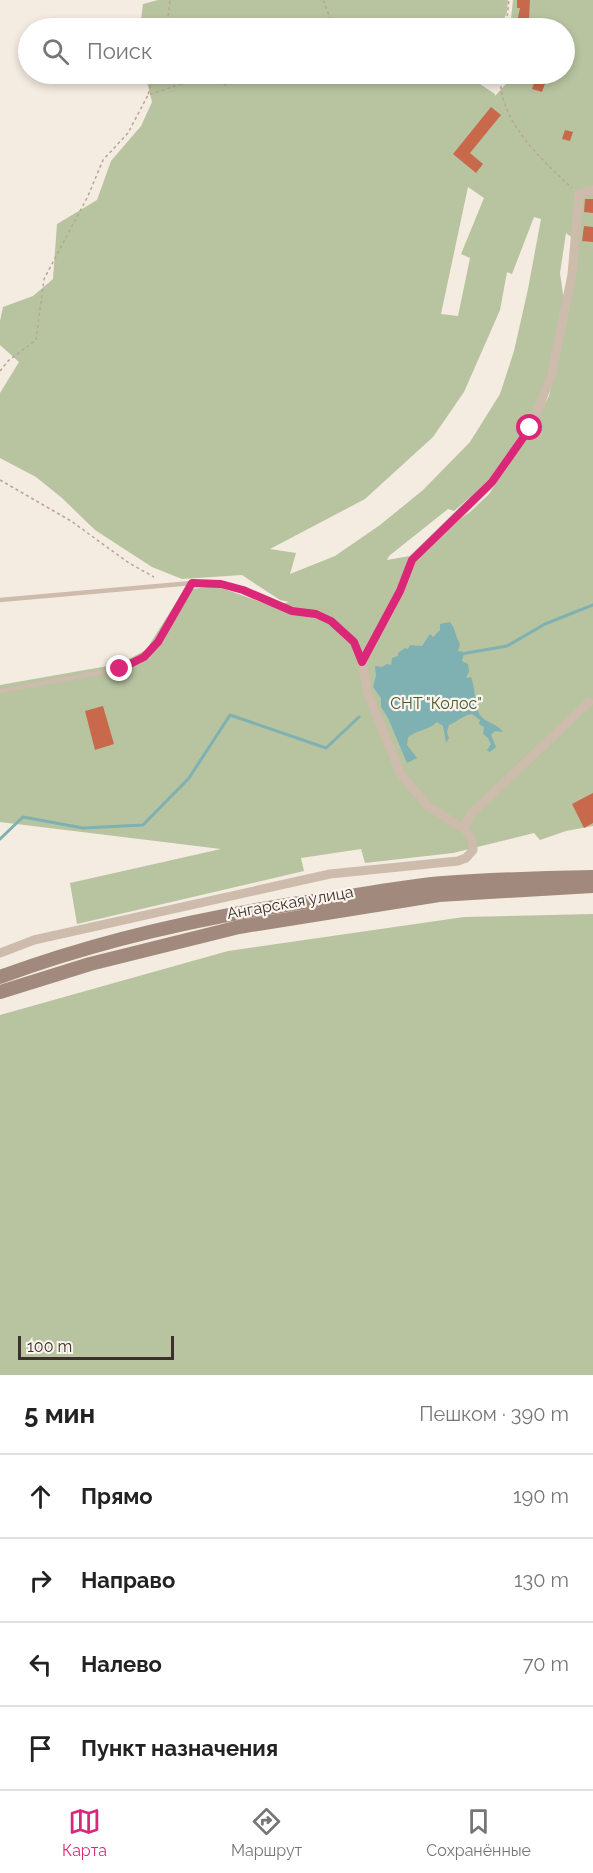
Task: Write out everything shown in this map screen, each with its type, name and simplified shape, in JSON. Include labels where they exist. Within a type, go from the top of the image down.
[{"type":"main road","name":"Ангарская улица","points":[[0,977],[110,942],[213,917],[442,883],[593,877]]},
{"type":"main road","name":"Ангарская улица","points":[[0,992],[90,964],[239,927],[439,895],[593,886]]},
{"type":"street","points":[[0,953],[34,940],[330,874],[458,861],[466,858],[473,850],[472,839],[464,829],[428,806],[401,774],[368,694],[362,662],[400,591],[412,560],[492,482],[530,428],[551,377],[556,354],[572,275],[579,194],[593,190]]},
{"type":"street","points":[[464,829],[471,814],[590,702]]},
{"type":"lane","points":[[0,691],[120,669],[144,657],[158,642],[192,583]]},
{"type":"lane","points":[[0,600],[192,583],[221,584],[243,590],[292,611],[316,614],[331,621],[354,642],[362,662]]},
{"type":"path","points":[[168,18],[170,0]]},
{"type":"path","points":[[323,0],[330,18]]},
{"type":"path","points":[[507,18],[509,0]]},
{"type":"path","points":[[0,371],[8,361],[36,340],[44,279],[52,261],[88,196],[102,160],[128,133],[148,95],[151,84]]},
{"type":"path","points":[[148,95],[182,84]]},
{"type":"path","points":[[501,84],[502,96],[519,133],[541,159],[579,194]]},
{"type":"path","points":[[0,480],[71,521],[129,563],[168,586]]},
{"type":"green space","points":[[158,0],[508,0],[504,18],[141,18],[143,4]]},
{"type":"green space","name":"СНТ \"Колос\"","points":[[513,0],[593,0],[593,826],[566,831],[540,840],[534,833],[453,853],[365,863],[361,849],[301,858],[304,871],[77,924],[70,883],[221,849],[0,822],[0,685],[119,664],[146,650],[184,590],[216,586],[272,606],[289,602],[280,600],[242,575],[182,579],[152,567],[95,530],[36,477],[0,458],[0,393],[19,362],[0,345],[0,321],[3,307],[33,296],[53,279],[57,224],[97,200],[111,161],[141,126],[152,102],[148,84],[480,84],[495,96],[506,84],[575,84],[575,18],[511,18]],"holes":[[[468,187],[484,198],[461,254],[470,258],[458,316],[441,314]],[[534,217],[541,219],[514,351],[500,394],[470,442],[423,490],[380,525],[335,556],[290,574],[296,553],[270,549],[365,499],[433,437],[464,392],[500,310],[507,272],[512,274]],[[566,233],[579,243],[564,301],[560,273]],[[555,372],[549,396],[515,455],[489,494],[470,512],[446,528],[421,554],[387,560],[448,509],[454,511],[488,482],[526,426]]]},
{"type":"green space","points":[[593,914],[593,1375],[0,1375],[0,1015],[228,951],[464,917]]},
{"type":"water","points":[[450,622],[460,644],[458,651],[464,652],[462,661],[468,664],[469,671],[466,678],[471,677],[478,712],[503,732],[495,731],[491,735],[496,747],[490,752],[487,750],[491,744],[483,734],[484,727],[479,724],[480,720],[472,714],[449,725],[447,732],[449,738],[446,743],[443,726],[437,722],[408,737],[407,745],[417,758],[407,763],[381,707],[381,698],[373,687],[376,675],[375,666],[391,665],[392,658],[398,656],[398,653],[405,648],[408,649],[410,645],[422,646],[430,634],[433,637],[440,630],[440,624]]},
{"type":"building","points":[[517,0],[530,0],[529,18],[518,18],[520,8],[517,8]]},
{"type":"building","points":[[534,84],[545,84],[542,92],[532,89]]},
{"type":"building","points":[[491,107],[501,115],[470,153],[483,164],[476,173],[453,154]]},
{"type":"building","points":[[565,130],[573,132],[570,141],[562,139]]},
{"type":"building","points":[[585,199],[593,199],[593,213],[584,212]]},
{"type":"building","points":[[584,226],[593,227],[593,242],[582,241]]},
{"type":"building","points":[[103,706],[114,744],[95,750],[85,711]]},
{"type":"building","points":[[593,793],[593,823],[584,828],[572,804]]},
{"type":"waterway","points":[[461,654],[507,646],[545,624],[593,605]]},
{"type":"waterway","points":[[0,839],[23,817],[83,828],[143,825],[189,778],[230,715],[326,748],[359,717]]},
{"type":"route","points":[[120,669],[144,657],[158,642],[192,583],[221,584],[243,590],[292,611],[316,614],[331,621],[354,642],[362,662],[400,591],[412,560],[492,482],[530,428]]}]
